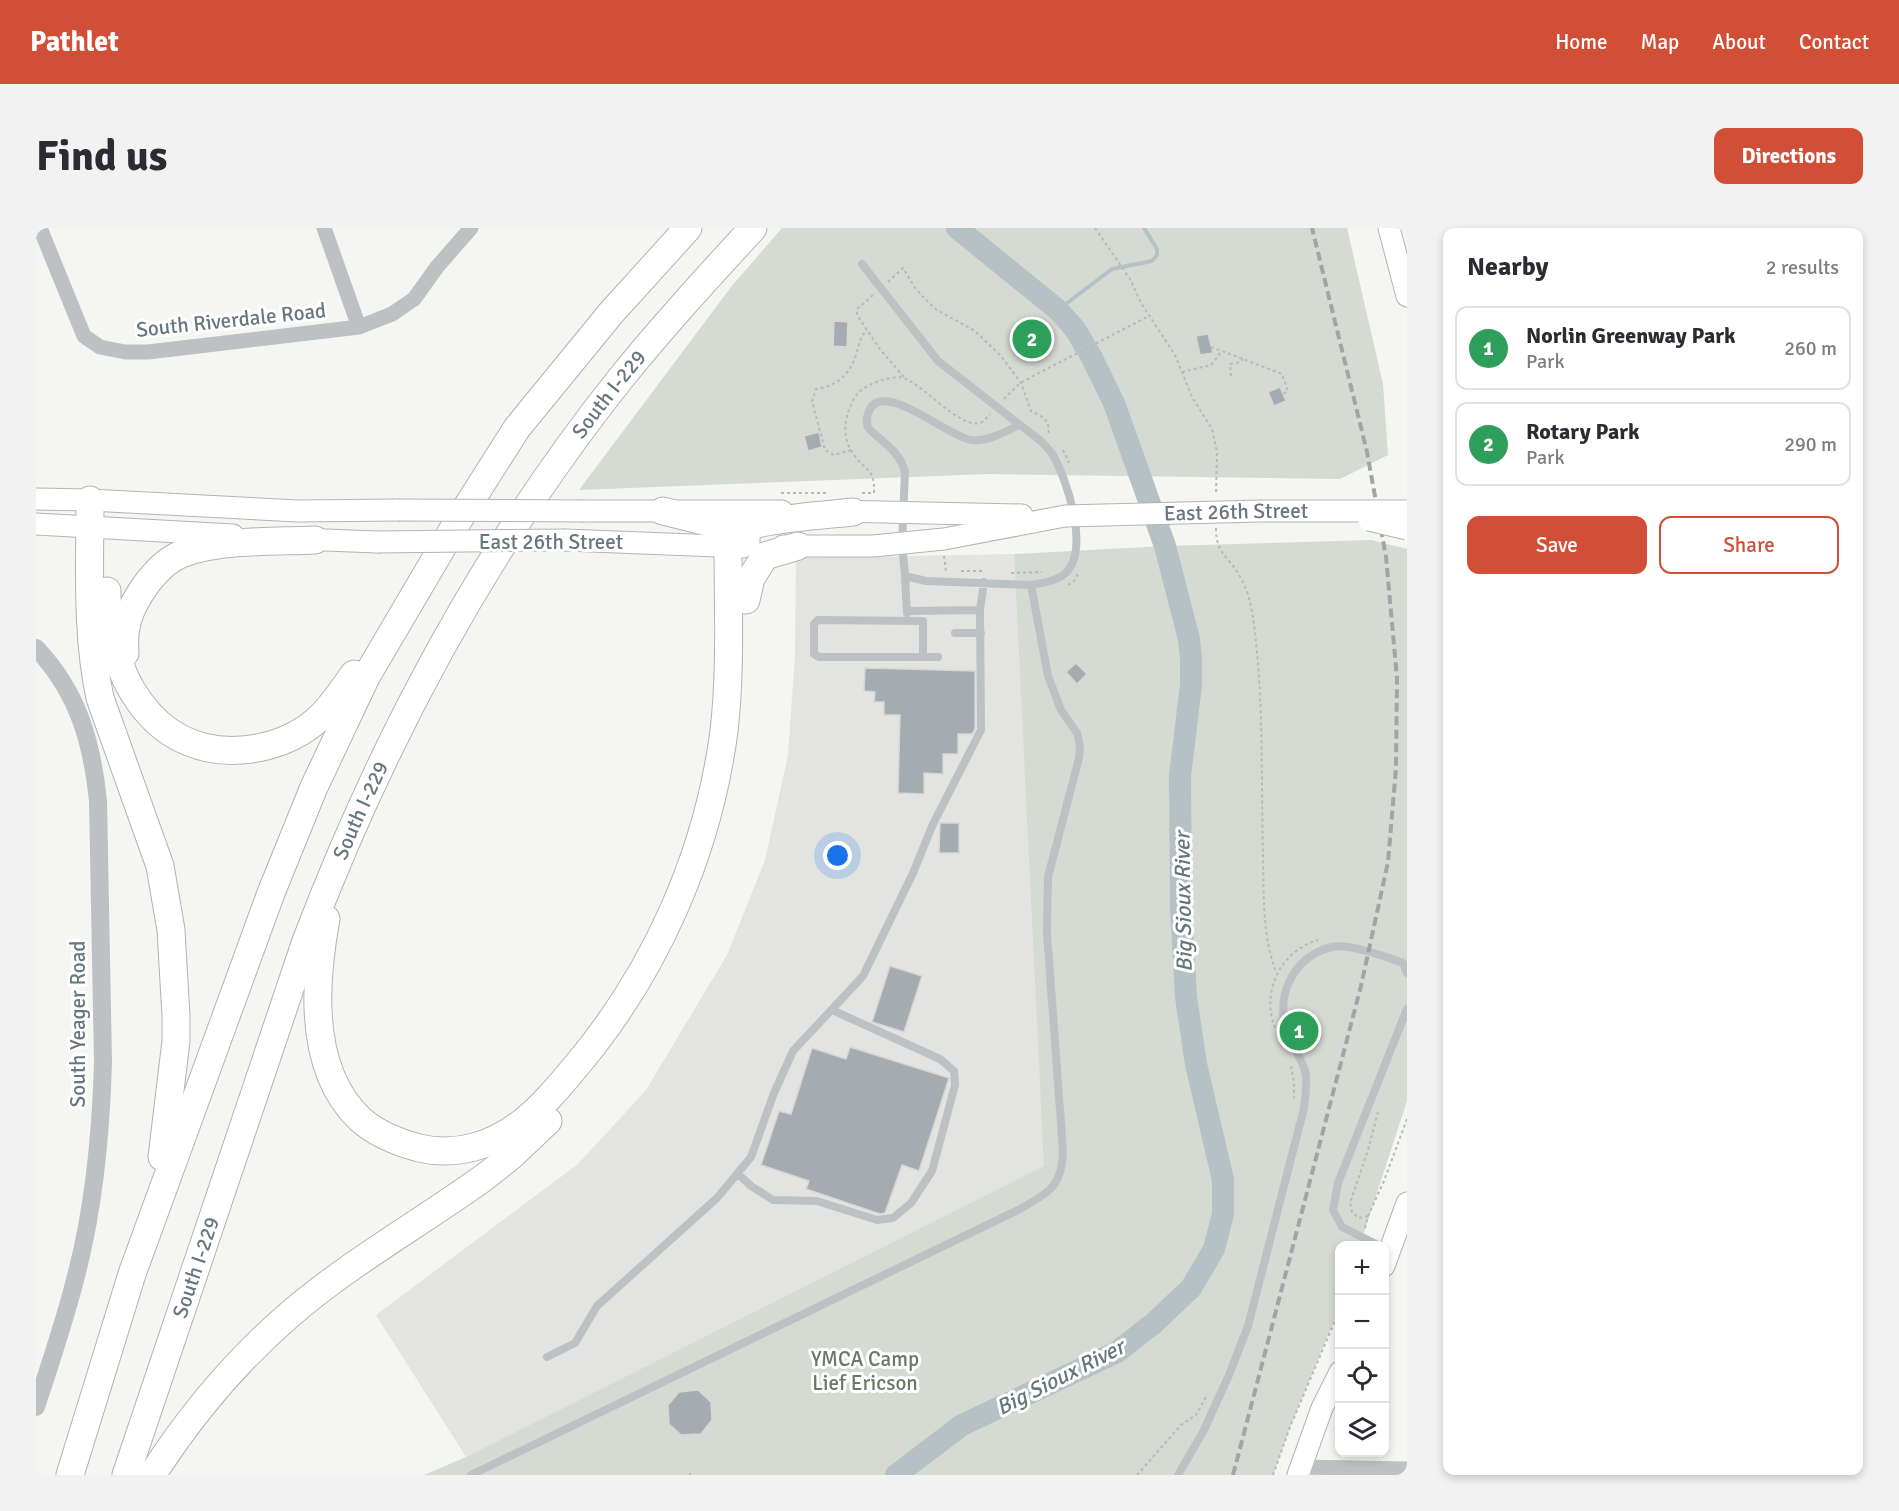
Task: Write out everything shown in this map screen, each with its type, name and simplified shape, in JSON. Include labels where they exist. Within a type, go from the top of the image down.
[{"type":"highway","points":[[132,1274],[293,837],[366,677],[517,428],[611,313],[688,228]]},
{"type":"highway","name":"South I-229","points":[[126,1475],[306,941],[335,865],[360,809],[436,655],[511,533],[581,431],[659,332],[753,228]]},
{"type":"highway","points":[[360,809],[329,903],[321,953],[320,1023],[329,1071],[348,1106],[375,1131],[392,1140],[427,1150],[443,1151],[462,1150],[490,1142],[524,1121],[540,1106],[590,1049],[614,1017],[655,948],[686,878],[710,801],[724,731],[738,541],[758,523],[853,503]]},
{"type":"highway","points":[[663,511],[738,541]]},
{"type":"highway","points":[[99,513],[109,626],[120,667],[140,704],[164,728],[195,746],[234,751],[257,749],[274,744],[319,720],[423,581]]},
{"type":"highway","points":[[70,1475],[132,1274],[161,1160],[168,1120],[176,1041],[174,967],[167,898],[160,866],[100,698],[94,670],[90,639],[99,513]]},
{"type":"highway","points":[[131,690],[124,650],[127,617],[145,585],[168,562],[177,556],[216,545],[315,540]]},
{"type":"highway","points":[[738,541],[746,600]]},
{"type":"highway","points":[[152,1475],[198,1409],[254,1347],[320,1290],[451,1201],[511,1156],[562,1106],[614,1045],[637,1012],[692,908],[718,834],[728,795],[743,696],[746,600],[751,578],[765,556],[798,546]]},
{"type":"main road","points":[[1389,228],[1401,249],[1407,296]]},
{"type":"main road","name":"East 26th Street","points":[[36,499],[99,513],[315,540],[377,542],[738,541],[798,546],[873,546],[944,539],[1065,516]]},
{"type":"main road","name":"East 26th Street","points":[[36,524],[99,513],[397,510],[663,511],[853,503],[903,513],[1065,516],[1260,511],[1407,511]]},
{"type":"main road","points":[[1260,511],[1364,520],[1407,529]]},
{"type":"main road","points":[[1389,1243],[1407,1203]]},
{"type":"main road","points":[[1299,1471],[1322,1408],[1335,1382]]},
{"type":"street","name":"South Riverdale Road","points":[[40,228],[84,336],[100,347],[125,352],[148,352],[359,327],[392,314],[414,299],[437,267],[471,228]]},
{"type":"street","points":[[324,228],[359,327]]},
{"type":"street","name":"South Yeager Road","points":[[36,648],[49,662],[72,697],[94,764],[98,801],[103,1062],[97,1161],[84,1243],[66,1315],[36,1407]]},
{"type":"street","points":[[1299,1471],[1407,1469]]},
{"type":"lane","points":[[862,264],[938,361],[1042,442],[1053,455],[1066,486],[1077,534],[1074,561],[1062,576],[1053,581],[1030,585],[926,581],[905,576]]},
{"type":"lane","points":[[907,621],[903,543],[905,472],[903,462],[894,450],[869,429],[867,418],[870,408],[879,401],[891,400],[957,437],[974,441],[995,437],[1019,425]]},
{"type":"lane","points":[[547,1357],[575,1343],[597,1306],[717,1198],[738,1174],[751,1157],[774,1093],[794,1051],[863,976],[913,873],[933,824],[981,730],[980,610],[984,582]]},
{"type":"lane","points":[[471,1475],[1020,1209],[1043,1196],[1056,1184],[1063,1167],[1064,1150],[1046,894],[1048,877],[1079,758],[1080,746],[1077,733],[1061,710],[1048,676],[1030,585]]},
{"type":"lane","points":[[907,611],[980,610]]},
{"type":"lane","points":[[923,657],[923,621],[818,621],[814,624],[814,654],[819,657],[923,657],[938,657]]},
{"type":"lane","points":[[955,633],[981,633]]},
{"type":"lane","points":[[1178,1475],[1204,1430],[1248,1326],[1304,1108],[1306,1073],[1284,1023],[1282,1005],[1287,981],[1308,958],[1333,946],[1377,953],[1403,963],[1407,973]]},
{"type":"lane","points":[[1366,1241],[1342,1227],[1332,1210],[1338,1183],[1407,1009]]},
{"type":"lane","points":[[738,1174],[751,1186],[773,1200],[817,1201],[877,1220],[893,1218],[911,1203],[932,1171],[955,1085],[954,1071],[940,1059],[832,1010]]},
{"type":"path","points":[[1095,228],[1130,279],[1149,316],[1175,355],[1192,397],[1212,429],[1218,452],[1216,503]]},
{"type":"path","points":[[853,503],[874,493],[875,482],[865,465],[854,456],[847,441],[845,428],[848,411],[861,389],[890,378],[906,378],[960,418],[974,424],[982,423],[1019,384],[1149,316]]},
{"type":"path","points":[[851,450],[834,455],[825,450],[812,401],[816,389],[833,386],[853,365],[862,335],[867,330]]},
{"type":"path","points":[[1211,347],[1282,374],[1288,391],[1283,394]]},
{"type":"path","points":[[1182,372],[1211,365],[1222,351]]},
{"type":"path","points":[[1232,376],[1230,364],[1243,359]]},
{"type":"path","points":[[775,493],[830,493]]},
{"type":"path","points":[[1216,522],[1220,550],[1238,572],[1249,596],[1256,642],[1264,915],[1271,959],[1276,972],[1270,998],[1273,1024],[1277,1032]]},
{"type":"path","points":[[1288,1058],[1294,1083],[1293,1106]]},
{"type":"path","points":[[1381,1103],[1350,1203],[1352,1212],[1359,1218],[1368,1216],[1374,1204],[1407,1119]]},
{"type":"path","points":[[1273,1475],[1290,1427],[1335,1322]]},
{"type":"path","points":[[1137,1475],[1181,1425],[1196,1415],[1210,1391]]},
{"type":"shaded area","points":[[1014,554],[1045,1166],[466,1457],[376,1315],[578,1164],[646,1090],[727,955],[765,860],[788,755],[795,654],[796,558]]},
{"type":"green space","points":[[782,228],[1347,228],[1383,384],[1388,455],[1340,479],[988,474],[579,490],[731,287]]},
{"type":"green space","name":"YMCA Camp Lief Ericson","points":[[1371,540],[1407,549],[1407,1101],[1361,1241],[1335,1241],[1335,1319],[1290,1427],[1273,1475],[424,1475],[466,1457],[1044,1166],[1014,554],[1165,546]]},
{"type":"building","points":[[834,321],[848,322],[847,347],[833,346]]},
{"type":"building","points":[[1208,334],[1213,353],[1200,355],[1196,336]]},
{"type":"building","points":[[1280,387],[1286,401],[1274,406],[1268,392]]},
{"type":"building","points":[[819,432],[822,447],[808,451],[804,436]]},
{"type":"building","points":[[1076,663],[1087,674],[1077,684],[1066,672]]},
{"type":"building","points":[[865,668],[975,671],[975,729],[972,734],[958,734],[958,754],[943,754],[943,774],[924,773],[924,794],[898,793],[900,715],[884,715],[884,702],[874,702],[875,692],[864,691]]},
{"type":"building","points":[[940,823],[959,823],[959,853],[939,853]]},
{"type":"building","points":[[890,966],[922,976],[904,1032],[872,1022]]},
{"type":"building","points":[[850,1047],[949,1078],[919,1171],[902,1165],[885,1213],[880,1214],[806,1189],[809,1181],[761,1165],[779,1111],[791,1114],[812,1048],[846,1059]]},
{"type":"building","points":[[698,1390],[711,1402],[712,1420],[701,1434],[681,1435],[669,1424],[668,1405],[679,1392]]},
{"type":"waterway","name":"Big Sioux River","points":[[896,1475],[962,1425],[1117,1352],[1154,1323],[1191,1288],[1214,1249],[1223,1214],[1223,1180],[1196,1064],[1186,997],[1181,908],[1180,776],[1191,685],[1191,659],[1189,639],[1165,546],[1114,403],[1075,329],[1058,310],[957,228]]},
{"type":"waterway","points":[[1058,310],[1112,269],[1152,261],[1157,255],[1157,249],[1144,228]]},
{"type":"railway","points":[[1233,1475],[1361,986],[1388,862],[1396,768],[1397,678],[1386,557],[1367,452],[1312,228]]},
{"type":"place","name":"Rotary Park","points":[[1032,339]]},
{"type":"place","name":"Norlin Greenway Park","points":[[1299,1031]]}]
